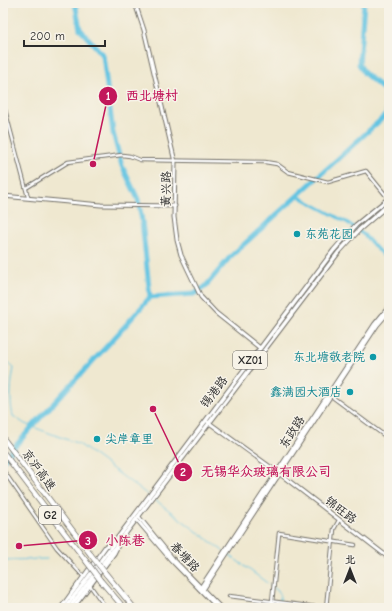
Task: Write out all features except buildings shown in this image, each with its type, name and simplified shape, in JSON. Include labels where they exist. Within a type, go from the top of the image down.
[{"type":"highway","name":"京沪高速","points":[[4,440],[91,555],[134,608]]},
{"type":"highway","name":"京沪高速","points":[[3,452],[86,562],[124,608]]},
{"type":"main road","name":"锡港路","points":[[87,581],[106,546],[114,541],[326,260],[356,225],[388,198]]},
{"type":"main road","name":"锡港路","points":[[87,581],[114,553],[118,544],[330,263],[360,229],[389,204]]},
{"type":"main road","name":"东政路","points":[[202,590],[375,324],[389,307]]},
{"type":"main road","name":"东政路","points":[[330,395],[389,311]]},
{"type":"main road","points":[[61,608],[87,581]]},
{"type":"main road","points":[[65,608],[87,581]]},
{"type":"main road","points":[[69,608],[87,581]]},
{"type":"main road","points":[[73,608],[87,581]]},
{"type":"street","name":"黄兴路","points":[[135,3],[144,30],[176,162],[175,206],[177,240],[181,255],[201,297],[216,313],[260,348]]},
{"type":"street","points":[[3,102],[28,197]]},
{"type":"street","points":[[26,188],[68,162],[122,155],[140,160],[176,162],[265,162],[277,164],[288,172],[328,182],[366,171],[388,198]]},
{"type":"street","points":[[3,197],[28,197],[101,205],[175,206]]},
{"type":"street","points":[[330,395],[389,439]]},
{"type":"street","name":"锦旺路","points":[[205,420],[279,473],[389,558]]},
{"type":"street","points":[[3,470],[57,548],[87,581],[106,608]]},
{"type":"street","name":"春塘路","points":[[138,519],[171,560],[221,608]]},
{"type":"street","points":[[229,596],[326,608],[334,529],[339,520]]},
{"type":"street","points":[[272,602],[279,533],[355,545]]},
{"type":"street","name":"春塘路","points":[[202,590],[218,608]]},
{"type":"waterway","points":[[75,3],[80,29],[103,55],[113,133],[122,166],[138,199],[142,221],[150,297]]},
{"type":"waterway","points":[[3,461],[39,419],[114,339],[150,297],[194,294],[205,287],[230,257],[386,115],[387,110],[384,90],[364,73],[359,64],[364,3]]},
{"type":"waterway","points":[[298,196],[348,223],[364,235],[389,262]]},
{"type":"waterway","points":[[3,359],[14,368],[11,392],[13,416],[25,424],[79,444],[148,495]]},
{"type":"waterway","points":[[154,499],[223,551]]},
{"type":"waterway","points":[[228,554],[278,591],[280,597],[280,608]]},
{"type":"waterway","points":[[3,560],[47,559]]},
{"type":"place","name":"西北塘村","points":[[93,164]]},
{"type":"place","name":"东苑花园","points":[[297,234]]},
{"type":"place","name":"东北塘敬老院","points":[[373,357]]},
{"type":"place","name":"鑫满园大酒店","points":[[350,392]]},
{"type":"place","name":"无锡华众玻璃有限公司","points":[[153,409]]},
{"type":"place","name":"尖岸章里","points":[[97,439]]},
{"type":"place","name":"小陈巷","points":[[19,546]]}]
